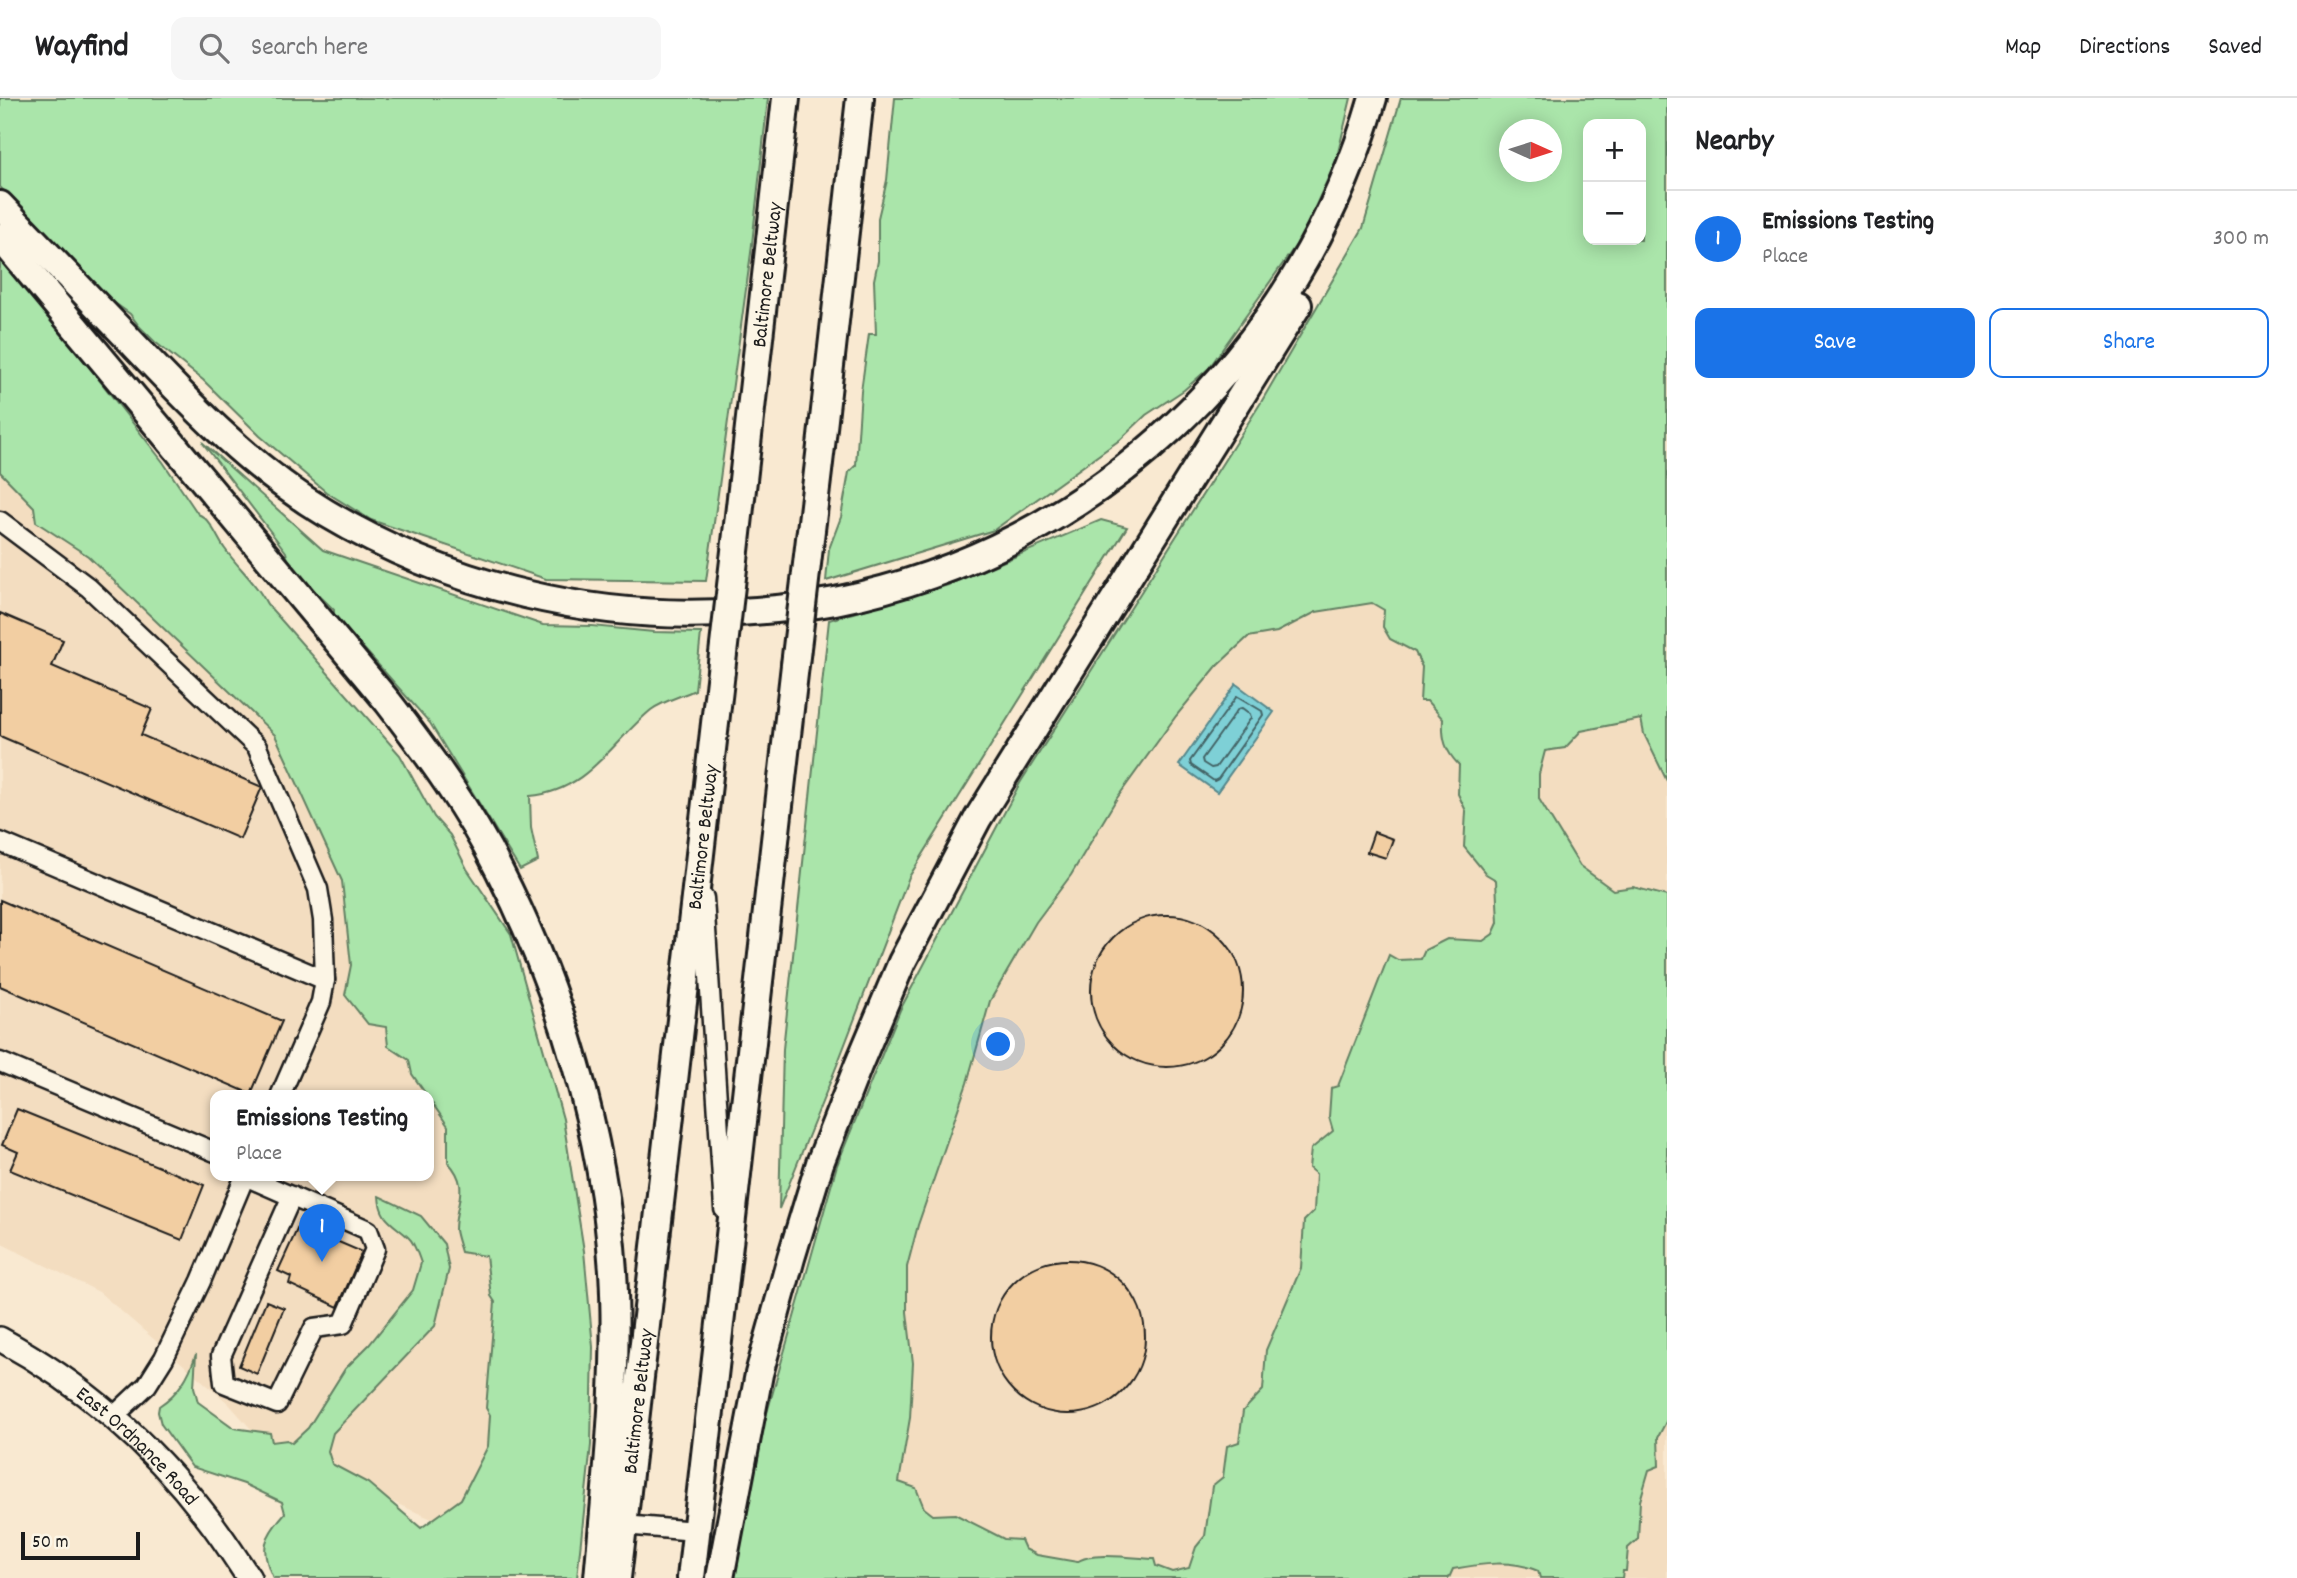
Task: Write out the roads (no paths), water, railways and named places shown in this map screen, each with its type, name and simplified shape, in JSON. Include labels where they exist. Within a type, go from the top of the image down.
[{"type":"highway","points":[[691,1578],[862,98]]},
{"type":"highway","points":[[0,205],[228,441],[325,513],[369,536],[420,561],[469,579],[525,595],[576,605],[644,613],[710,614],[779,609],[834,601],[885,589],[967,560],[1043,524],[1140,457],[1222,378],[1257,335],[1295,278],[1324,228],[1344,181],[1373,98]]},
{"type":"highway","points":[[720,1578],[759,1374],[791,1258],[820,1163],[902,962],[985,806],[1314,278],[1344,219],[1361,174],[1381,98]]},
{"type":"highway","name":"Baltimore Beltway","points":[[617,1578],[785,106]]},
{"type":"highway","points":[[0,237],[388,702],[434,762],[499,870],[527,932],[551,988],[573,1057],[592,1131],[604,1195],[611,1258],[615,1345],[613,1412],[598,1578]]},
{"type":"main road","name":"East Ordnance Road","points":[[0,1339],[33,1357],[114,1416],[163,1465],[207,1516],[249,1578]]},
{"type":"lane","points":[[0,521],[88,587],[257,747],[318,889],[323,920],[325,980],[321,1002],[283,1090]]},
{"type":"lane","points":[[0,842],[325,980]]},
{"type":"lane","points":[[701,849],[727,1260]]},
{"type":"lane","points":[[0,1062],[210,1150]]},
{"type":"lane","points":[[114,1416],[147,1385],[164,1357],[201,1281],[243,1181]]},
{"type":"lane","points":[[257,1181],[292,1196],[368,1230],[375,1249],[343,1324],[314,1328],[277,1404],[224,1383],[221,1356],[292,1196]]},
{"type":"lane","points":[[623,1525],[696,1531]]},
{"type":"water","points":[[1236,684],[1274,712],[1217,792],[1179,765]]},
{"type":"place","name":"Emissions Testing","points":[[322,1262]]}]
